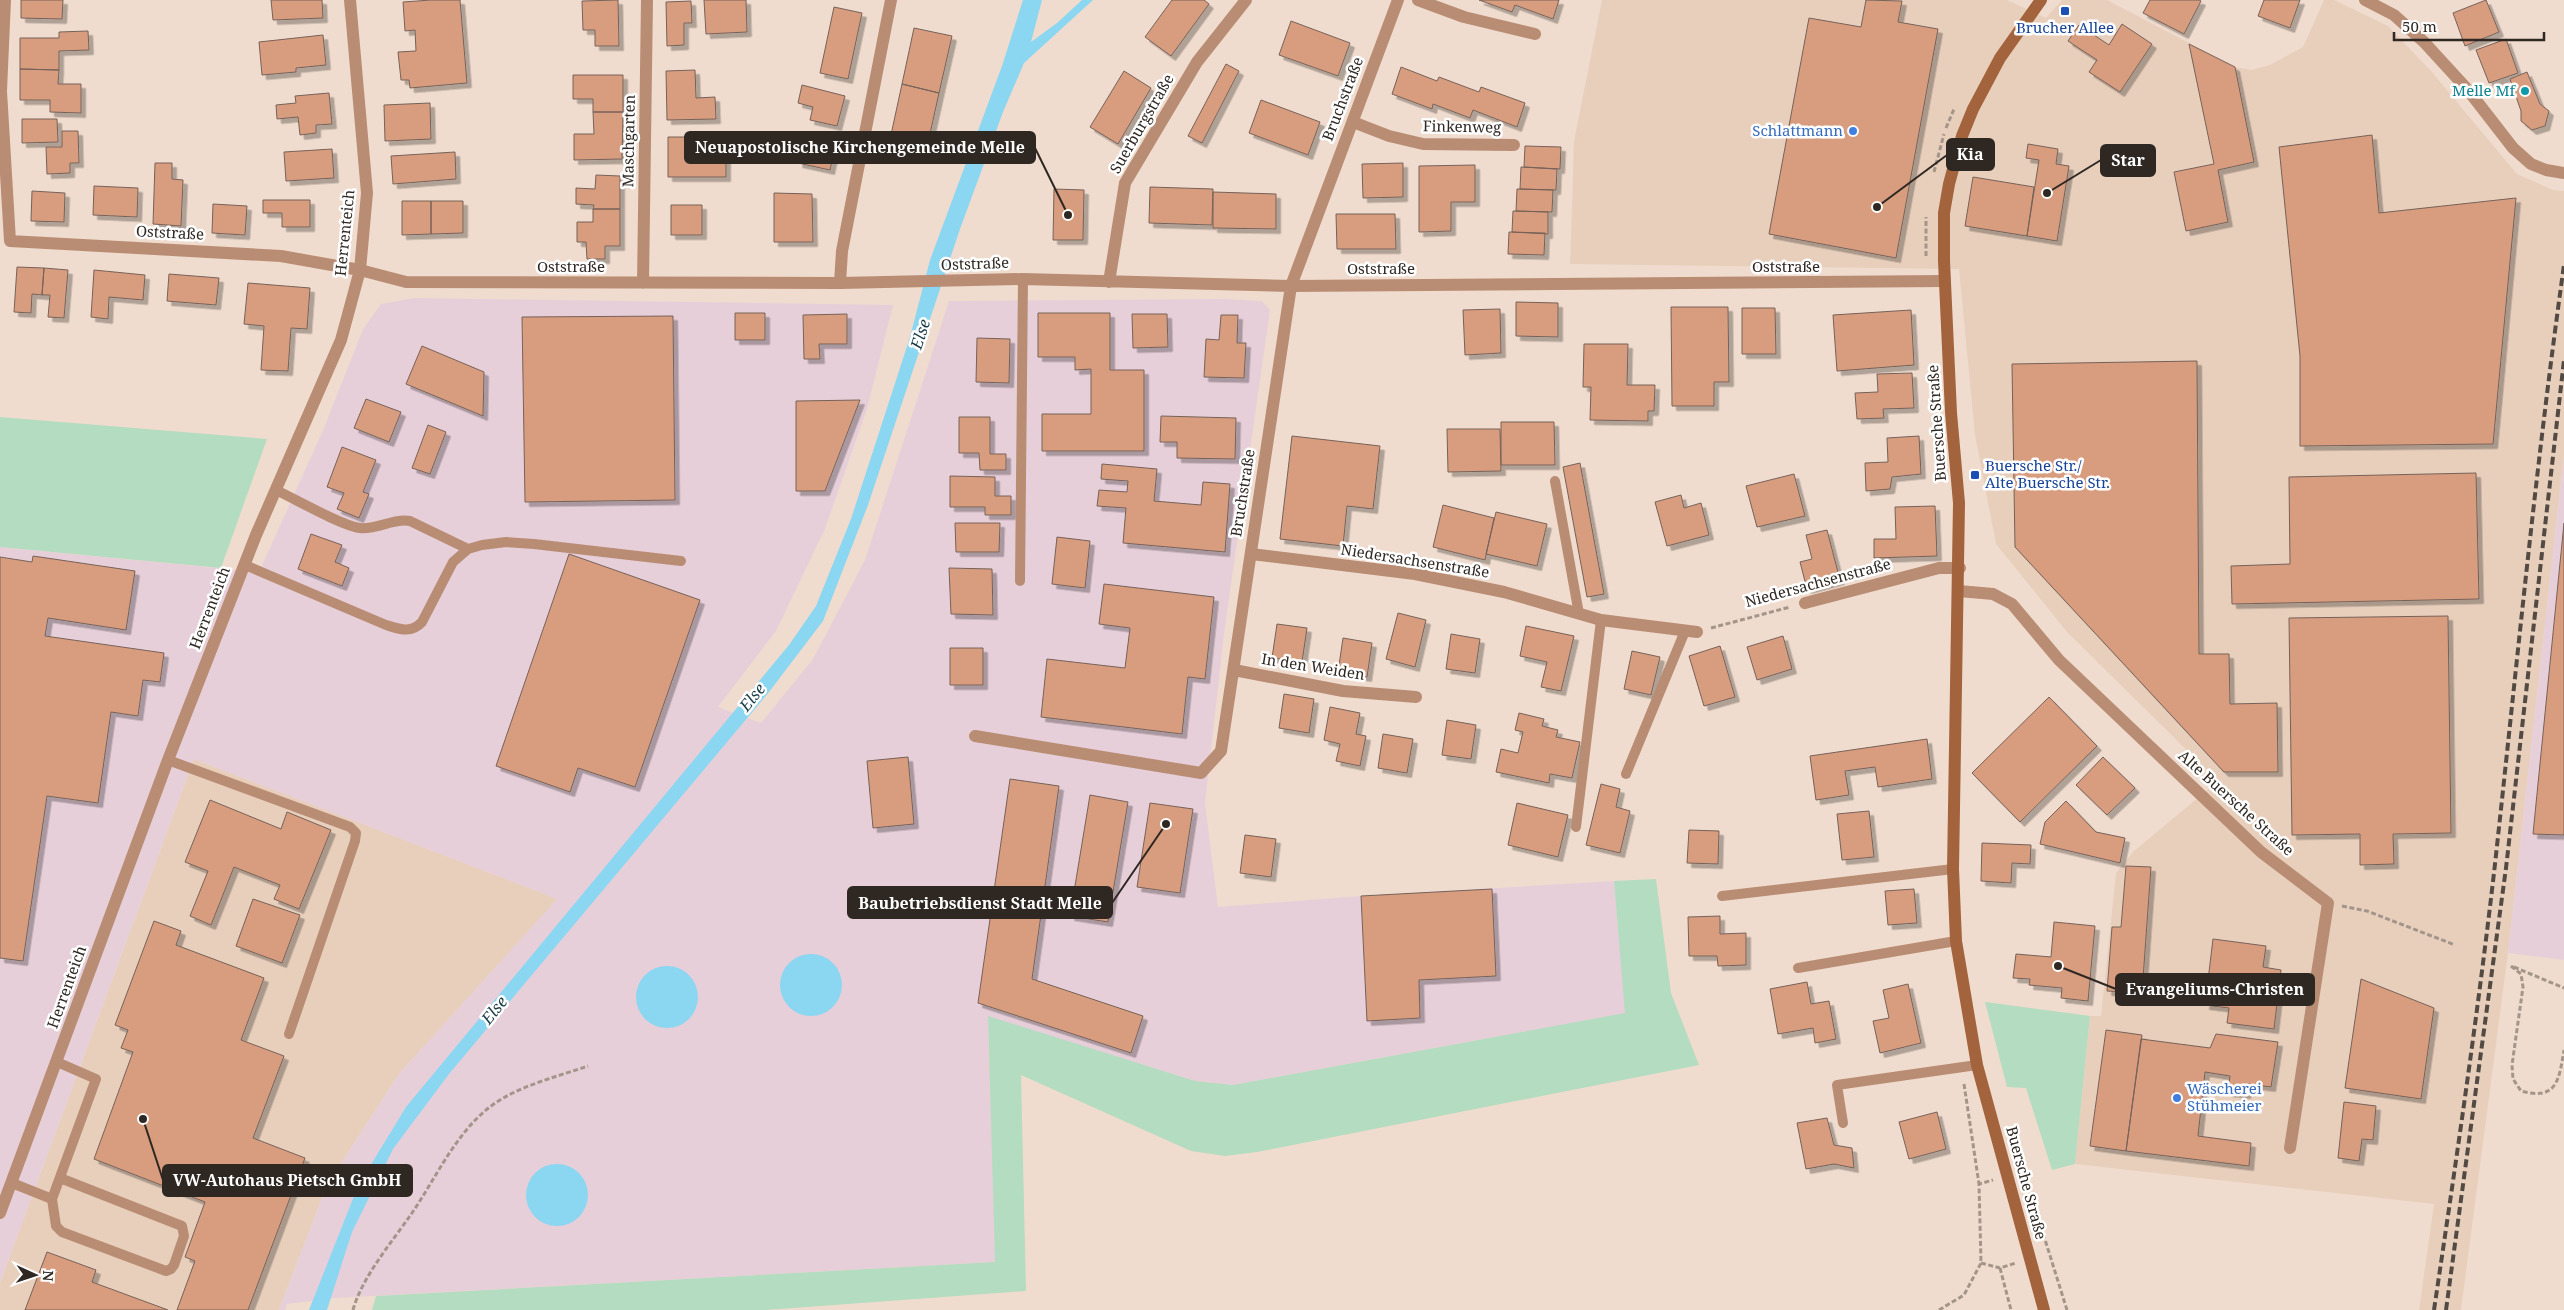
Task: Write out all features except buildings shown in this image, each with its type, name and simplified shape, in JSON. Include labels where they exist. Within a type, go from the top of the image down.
[{"type":"main road","name":"Buersche Straße","points":[[2041,0],[2000,58],[1972,109],[1962,136],[1949,184],[1944,213],[1951,413],[1959,503],[1960,568],[1953,869],[1956,941],[1978,1065],[2044,1310]]},
{"type":"street","points":[[1,90],[5,0]]},
{"type":"street","name":"Herrenteich","points":[[0,1214],[6,1190],[57,1062],[168,760],[244,565],[341,340],[360,270],[367,193],[350,0]]},
{"type":"street","name":"Maschgarten","points":[[643,284],[647,0]]},
{"type":"street","points":[[840,283],[842,252],[891,0]]},
{"type":"street","name":"Suerburgstraße","points":[[1109,282],[1125,183],[1197,62],[1246,0]]},
{"type":"street","name":"Bruchstraße","points":[[975,736],[1201,773],[1221,751],[1291,286],[1398,0]]},
{"type":"street","points":[[1418,0],[1464,17],[1535,34]]},
{"type":"street","points":[[2365,0],[2394,14],[2424,42],[2468,90],[2513,148],[2531,164],[2546,170],[2564,173]]},
{"type":"street","name":"Oststraße","points":[[1,90],[10,241],[281,256],[360,270],[406,282],[643,284],[901,283],[1023,279],[1291,286],[1945,281]]},
{"type":"street","name":"Finkenweg","points":[[1352,122],[1389,136],[1423,144],[1514,145]]},
{"type":"street","name":"Niedersachsenstraße","points":[[1250,554],[1415,574],[1504,592],[1601,620],[1691,631]]},
{"type":"street","name":"Niedersachsenstraße","points":[[1805,603],[1939,568],[1960,568]]},
{"type":"street","name":"Alte Buersche Straße","points":[[1959,591],[1994,594],[2012,604],[2059,660],[2261,852],[2328,903]]},
{"type":"street","name":"In den Weiden","points":[[1234,670],[1343,692],[1416,696]]},
{"type":"street","points":[[2290,1148],[2328,903]]},
{"type":"lane","points":[[1020,581],[1023,279]]},
{"type":"lane","points":[[1555,481],[1579,614]]},
{"type":"lane","points":[[276,490],[355,527],[372,528],[402,520],[410,521],[468,549]]},
{"type":"lane","points":[[244,565],[400,630],[410,630],[422,622],[453,562],[468,549],[506,542],[681,561]]},
{"type":"lane","points":[[1576,827],[1601,620]]},
{"type":"lane","points":[[1626,774],[1691,631]]},
{"type":"lane","points":[[168,760],[350,827],[356,833],[355,842],[289,1034]]},
{"type":"lane","points":[[1722,896],[1953,869]]},
{"type":"lane","points":[[1798,968],[1956,941]]},
{"type":"lane","points":[[57,1062],[96,1079],[52,1199],[56,1226],[62,1232],[166,1271],[171,1270],[184,1236],[182,1226],[60,1178]]},
{"type":"lane","points":[[1843,1123],[1837,1085],[1978,1065]]},
{"type":"lane","points":[[6,1190],[52,1199]]},
{"type":"path","name":"Niedersachsenstraße","points":[[1691,631],[1805,603]]},
{"type":"path","points":[[2328,903],[2367,911],[2455,944]]},
{"type":"path","points":[[2564,988],[2511,966],[2521,974],[2523,987],[2512,1065],[2513,1080],[2521,1091],[2533,1094],[2547,1093],[2556,1085],[2564,1050]]},
{"type":"path","points":[[353,1310],[356,1296],[460,1139],[482,1113],[500,1100],[522,1089],[588,1066]]},
{"type":"path","points":[[1939,1310],[1964,1295],[1981,1263],[1978,1184],[2007,1176]]},
{"type":"path","points":[[2000,1268],[2010,1310]]},
{"type":"shaded area","points":[[1602,0],[2007,0],[2046,18],[2062,0],[2107,0],[2235,67],[2252,70],[2270,65],[2303,47],[2324,0],[2334,0],[2388,26],[2431,71],[2517,174],[2553,190],[2564,191],[2564,455],[2508,953],[2461,1310],[2419,1310],[2434,1204],[2075,1164],[2090,1016],[2101,1016],[2116,873],[2134,851],[2218,781],[2067,632],[1996,544],[1975,435],[1959,269],[1570,264],[1574,141]]},
{"type":"shaded area","points":[[414,298],[893,305],[867,409],[825,529],[776,631],[718,707],[761,723],[813,659],[865,560],[949,301],[1223,299],[1262,301],[1270,310],[1224,634],[1205,803],[1218,907],[1361,896],[1614,881],[1626,1013],[1233,1085],[1195,1081],[988,1017],[996,1262],[335,1298],[287,1304],[285,1310],[279,1310],[327,1185],[399,1074],[557,899],[194,759],[0,1283],[0,547],[259,572],[324,428],[363,329],[381,304]]},
{"type":"shaded area","points":[[2564,455],[2564,960],[2508,953]]},
{"type":"shaded area","points":[[194,759],[558,899],[399,1074],[327,1185],[279,1310],[0,1310],[0,1283]]},
{"type":"green space","points":[[0,417],[267,439],[221,568],[0,547]]},
{"type":"green space","points":[[1656,879],[1671,993],[1699,1065],[1257,1152],[1225,1156],[1191,1151],[1021,1075],[1026,1291],[766,1310],[372,1310],[376,1296],[995,1262],[988,1016],[1195,1081],[1233,1085],[1625,1013],[1614,881]]},
{"type":"green space","points":[[1985,1002],[2090,1016],[2075,1164],[2052,1170],[2026,1088],[2007,1087]]},
{"type":"water","name":"Else","points":[[1023,0],[1042,0],[1031,42],[1057,23],[1082,0],[1093,0],[1024,63],[1003,112],[960,229],[868,505],[823,621],[769,692],[449,1074],[393,1149],[352,1232],[327,1310],[309,1310],[358,1186],[406,1107],[789,645],[816,606],[851,519],[910,337],[930,260],[1002,66]]},
{"type":"water","points":[[811,954],[823,956],[833,963],[840,973],[842,985],[840,997],[833,1007],[823,1014],[811,1016],[799,1014],[789,1007],[782,997],[780,985],[782,973],[789,963],[799,956]]},
{"type":"water","points":[[667,966],[679,968],[689,975],[696,985],[698,997],[696,1009],[689,1019],[679,1026],[667,1028],[655,1026],[645,1019],[638,1009],[636,997],[638,985],[645,975],[655,968]]},
{"type":"water","points":[[557,1164],[569,1166],[579,1173],[586,1183],[588,1195],[586,1207],[579,1217],[569,1224],[557,1226],[545,1224],[535,1217],[528,1207],[526,1195],[528,1183],[535,1173],[545,1166]]},
{"type":"railway","points":[[2434,1310],[2495,864],[2536,489],[2564,265]]},
{"type":"railway","points":[[2446,1310],[2506,868],[2564,360]]},
{"type":"place","name":"Brucher Allee","points":[[2065,11]]},
{"type":"place","name":"Melle Mf","points":[[2525,91]]},
{"type":"place","name":"Schlattmann","points":[[1853,131]]},
{"type":"place","name":"Star","points":[[2047,193]]},
{"type":"place","name":"Kia","points":[[1877,207]]},
{"type":"place","name":"Neuapostolische Kirchengemeinde Melle","points":[[1068,215]]},
{"type":"place","name":"Buersche Str./ Alte Buersche Str.","points":[[1975,475]]},
{"type":"place","name":"Baubetriebsdienst Stadt Melle","points":[[1166,824]]},
{"type":"place","name":"Evangeliums-Christen","points":[[2058,966]]},
{"type":"place","name":"Wäscherei Stühmeier","points":[[2177,1098]]},
{"type":"place","name":"VW-Autohaus Pietsch GmbH","points":[[143,1119]]}]
